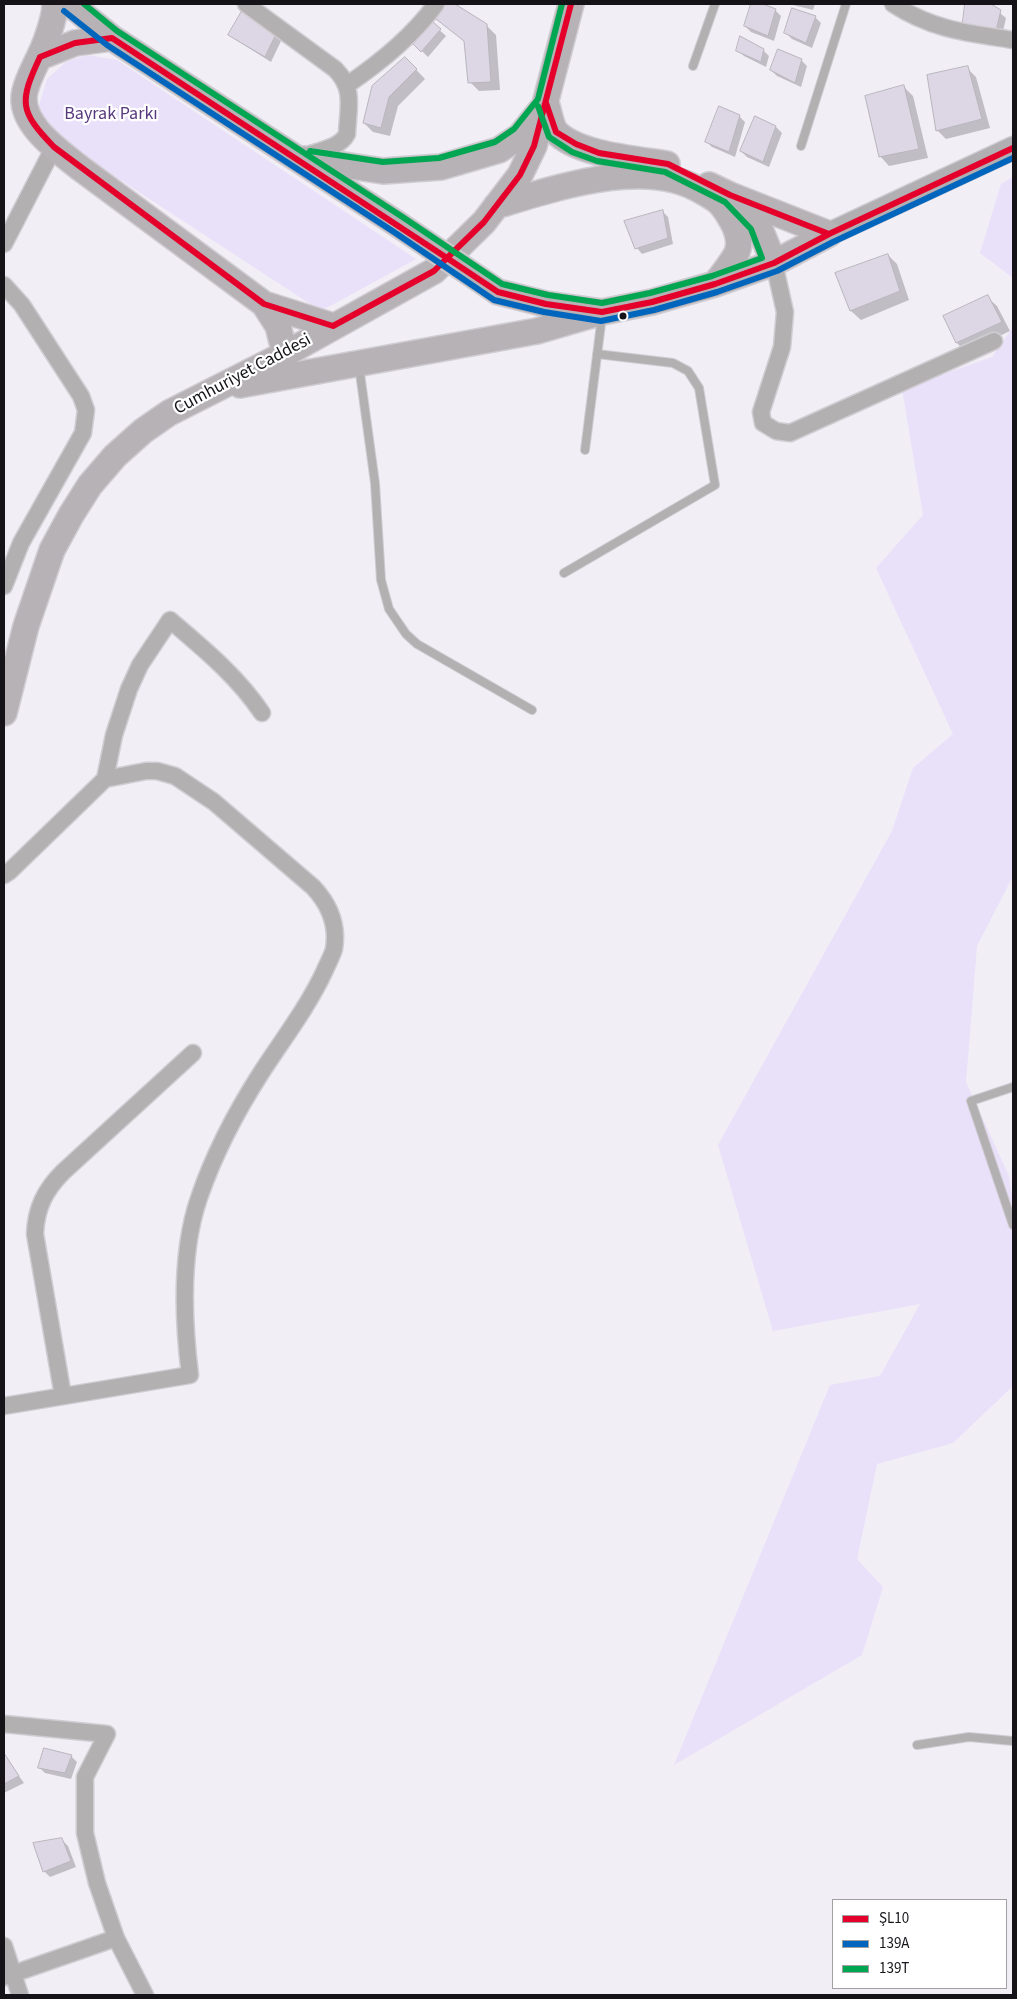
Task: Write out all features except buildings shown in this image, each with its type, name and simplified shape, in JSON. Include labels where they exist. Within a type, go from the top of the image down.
[{"type":"main road","points":[[55,4],[55,12],[40,58],[24,93],[26,110],[33,126],[54,147],[264,304],[334,326]]},
{"type":"main road","name":"Cumhuriyet Caddesi","points":[[4,713],[9,668],[26,626],[52,550],[90,485],[115,456],[143,431],[169,413],[285,354],[434,271],[484,222],[520,175],[530,153],[546,103],[571,4]]},
{"type":"main road","points":[[40,58],[75,8],[112,38],[399,225],[498,292],[546,304],[602,312]]},
{"type":"main road","points":[[40,58],[75,43],[112,38]]},
{"type":"main road","points":[[297,158],[383,171],[441,167],[499,150],[520,136],[546,103]]},
{"type":"main road","points":[[546,103],[556,132],[576,144],[599,153],[668,164],[730,195],[829,234]]},
{"type":"main road","points":[[496,206],[571,184],[624,176],[665,178],[691,185],[721,203],[736,226],[738,250],[715,284]]},
{"type":"main road","points":[[730,195],[758,224],[774,263]]},
{"type":"main road","points":[[217,388],[537,331],[602,312],[652,302],[715,284],[774,263],[829,234]]},
{"type":"main road","points":[[264,304],[278,326],[285,354]]},
{"type":"street","points":[[246,4],[334,69],[347,85],[349,94],[347,134],[344,139],[332,146],[297,158]]},
{"type":"street","points":[[347,85],[401,44],[436,4]]},
{"type":"street","points":[[893,4],[922,20],[947,29],[1013,40]]},
{"type":"street","points":[[4,244],[54,147]]},
{"type":"street","points":[[829,234],[1013,148]]},
{"type":"street","points":[[774,263],[785,312],[782,347],[761,412],[763,423],[776,431],[790,433],[994,341]]},
{"type":"street","points":[[4,285],[22,306],[81,396],[86,418],[80,440],[22,543],[4,586]]},
{"type":"street","points":[[105,779],[114,735],[130,689],[140,666],[170,620],[227,670],[252,698],[262,713]]},
{"type":"street","points":[[4,875],[10,872],[105,779],[157,771],[176,776],[214,802],[313,887],[329,908],[334,926],[335,941],[333,951],[314,994],[261,1072],[230,1126],[216,1154],[198,1201],[185,1278],[184,1310],[190,1375],[4,1406]]},
{"type":"street","points":[[63,1396],[35,1234],[41,1201],[59,1176],[192,1053]]},
{"type":"street","points":[[4,1724],[107,1734],[85,1777],[85,1833],[97,1883],[116,1938],[145,1995]]},
{"type":"street","points":[[8,1976],[116,1938]]},
{"type":"street","points":[[4,1946],[8,1976],[20,1995]]},
{"type":"lane","points":[[693,66],[715,4]]},
{"type":"lane","points":[[801,146],[846,4]]},
{"type":"lane","points":[[585,450],[602,312]]},
{"type":"lane","points":[[564,573],[715,485],[700,388],[688,371],[673,363],[597,354]]},
{"type":"lane","points":[[358,364],[374,483],[380,580],[389,609],[406,634],[417,644],[532,710]]},
{"type":"lane","points":[[1013,1087],[971,1101],[1013,1226]]},
{"type":"lane","points":[[917,1745],[969,1737],[1013,1741]]},
{"type":"green space","name":"Bayrak Parkı","points":[[87,55],[117,60],[416,259],[321,311],[47,132],[38,109],[47,79],[66,62]]},
{"type":"green space","points":[[1013,177],[1013,278],[980,253],[1001,184]]},
{"type":"green space","points":[[1013,327],[1013,876],[977,946],[966,1082],[1009,1176],[1013,1204],[1013,1386],[953,1443],[877,1464],[857,1559],[883,1587],[862,1655],[674,1765],[830,1385],[880,1376],[920,1304],[773,1331],[718,1145],[892,831],[913,768],[953,734],[876,568],[923,515],[902,389],[992,357]]},
{"type":"transit line","name":"139T","points":[[84,4],[117,31],[502,284],[548,295],[602,303],[650,293],[712,276],[762,258],[751,229],[725,202],[665,172],[597,161],[572,152],[549,137],[538,106]]},
{"type":"transit line","name":"139T","points":[[310,151],[383,162],[439,158],[495,142],[514,129],[538,99],[562,4]]},
{"type":"transit line","name":"ŞL10","points":[[447,258],[484,222],[520,175],[534,146],[571,4]]},
{"type":"transit line","name":"139A","points":[[64,11],[107,45],[394,232],[494,300],[544,312],[601,321],[654,310],[717,292],[777,271],[833,242],[1013,158]]},
{"type":"transit line","name":"ŞL10","points":[[112,38],[447,258],[434,271],[333,326],[264,304],[54,147],[34,124],[26,105],[26,96],[28,85],[40,57],[75,43],[112,38]]},
{"type":"transit line","name":"ŞL10","points":[[546,103],[556,132],[576,144],[599,153],[668,164],[730,195],[829,234]]},
{"type":"transit line","name":"ŞL10","points":[[447,258],[498,292],[546,304],[602,312],[652,302],[715,284],[774,263],[829,234],[1013,148]]}]
